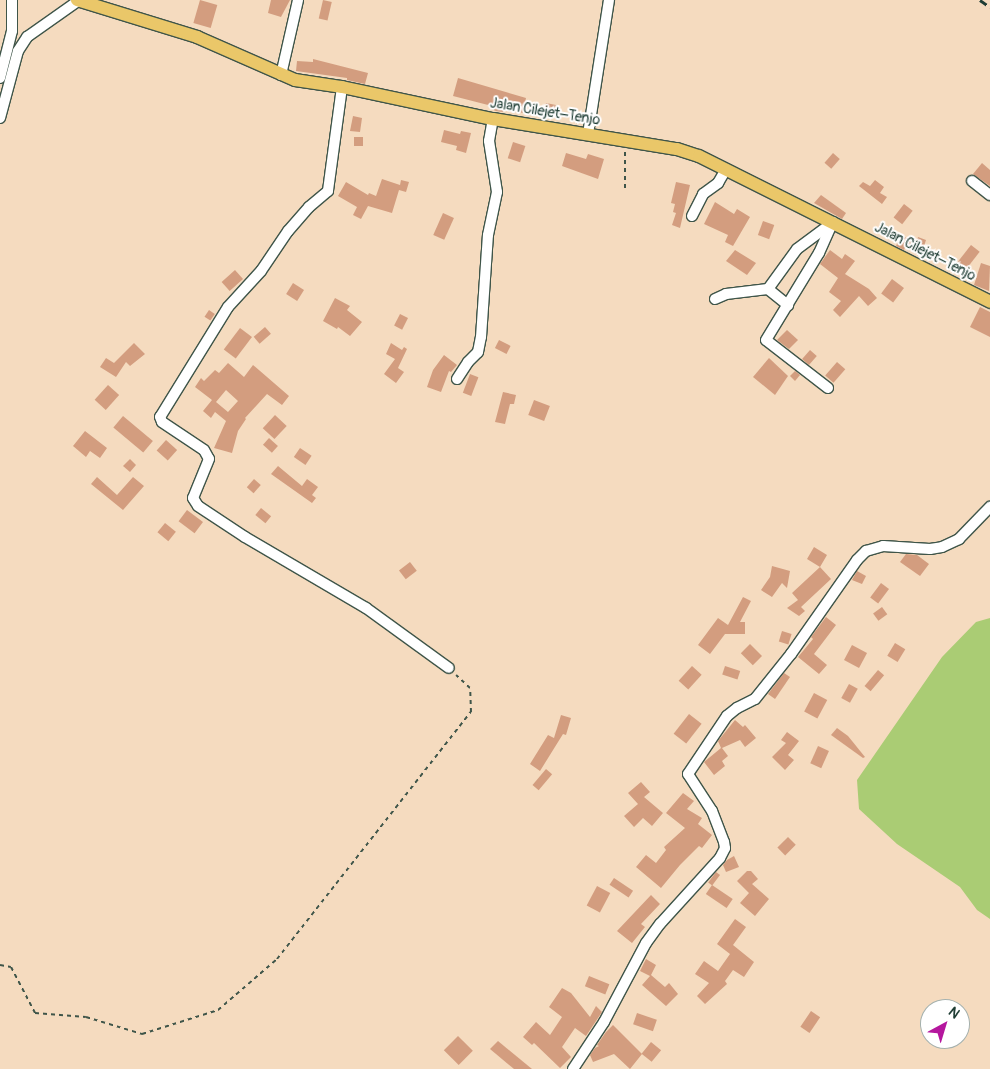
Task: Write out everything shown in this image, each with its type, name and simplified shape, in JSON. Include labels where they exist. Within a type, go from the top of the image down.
[{"type":"main road","name":"Jalan Cilejet–Tenjo","points":[[78,0],[197,37],[280,75],[310,83],[342,87],[493,119],[677,149],[700,156],[990,302]]},
{"type":"street","points":[[0,78],[12,31],[12,0]]},
{"type":"street","points":[[0,118],[18,51],[27,37],[78,0]]},
{"type":"street","points":[[280,75],[298,0]]},
{"type":"street","points":[[588,134],[609,0]]},
{"type":"street","points":[[12,31],[27,37]]},
{"type":"street","points":[[342,87],[328,192],[309,207],[293,225],[261,271],[228,307],[160,417],[162,422],[204,450],[209,459],[193,498],[198,506],[246,537],[366,608],[449,668]]},
{"type":"street","points":[[457,379],[468,362],[478,352],[482,337],[488,234],[497,192],[489,141],[493,119]]},
{"type":"street","points":[[692,216],[703,194],[718,183],[726,169]]},
{"type":"street","points":[[972,181],[990,195]]},
{"type":"street","points":[[768,289],[797,249],[833,222]]},
{"type":"street","points":[[828,388],[767,342],[767,336],[819,253],[833,222]]},
{"type":"street","points":[[715,299],[726,294],[768,289],[788,305]]},
{"type":"street","points":[[573,1069],[604,1022],[646,943],[722,853],[724,842],[714,816],[688,774],[690,768],[728,716],[737,708],[755,699],[791,654],[857,560],[866,551],[883,546],[930,549],[942,547],[959,539],[990,507]]},
{"type":"path","points":[[624,188],[625,141]]},
{"type":"path","points":[[0,965],[11,967],[35,1013],[86,1016],[142,1034],[218,1010],[277,959],[471,712],[470,688],[449,668]]},
{"type":"green space","points":[[990,618],[990,919],[977,910],[960,887],[897,844],[859,809],[857,780],[942,657],[976,622]]},
{"type":"building","points":[[200,0],[217,5],[211,28],[193,23]]},
{"type":"building","points":[[271,0],[290,0],[281,17],[268,13]]},
{"type":"building","points":[[323,0],[332,2],[327,21],[319,19]]},
{"type":"building","points":[[313,59],[368,73],[365,84],[347,80],[347,78],[296,71],[297,61],[313,62]]},
{"type":"building","points":[[458,78],[526,98],[523,113],[504,109],[503,112],[496,111],[491,109],[492,106],[453,96]]},
{"type":"building","points":[[546,103],[556,105],[554,115],[544,113]]},
{"type":"building","points":[[353,116],[362,118],[360,132],[350,131]]},
{"type":"building","points":[[444,130],[460,134],[461,131],[471,133],[466,153],[456,150],[457,146],[441,142]]},
{"type":"building","points":[[354,137],[363,137],[363,146],[354,146]]},
{"type":"building","points":[[513,142],[525,146],[520,162],[508,158]]},
{"type":"building","points":[[566,153],[586,159],[588,154],[604,159],[598,179],[562,166]]},
{"type":"building","points":[[833,153],[840,159],[831,169],[824,163]]},
{"type":"building","points":[[982,163],[990,170],[990,186],[973,174]]},
{"type":"building","points":[[382,179],[400,185],[401,180],[409,182],[406,192],[399,190],[392,213],[368,206],[361,219],[353,215],[357,207],[338,196],[346,182],[368,195],[369,193],[376,196]]},
{"type":"building","points":[[875,180],[884,187],[880,193],[887,197],[882,204],[859,186],[863,182],[870,186]]},
{"type":"building","points":[[676,182],[690,185],[680,228],[672,225],[676,213],[673,212],[675,204],[671,203]]},
{"type":"building","points":[[821,195],[846,213],[842,219],[814,203]]},
{"type":"building","points":[[715,202],[734,214],[737,209],[750,217],[733,246],[725,242],[728,235],[704,224]]},
{"type":"building","points":[[904,204],[913,211],[902,224],[894,217]]},
{"type":"building","points":[[443,213],[454,218],[444,240],[433,235]]},
{"type":"building","points":[[763,221],[774,225],[769,239],[758,235]]},
{"type":"building","points":[[901,235],[916,243],[918,237],[926,240],[922,252],[906,246],[904,250],[896,246]]},
{"type":"building","points":[[971,245],[980,252],[966,270],[957,263]]},
{"type":"building","points":[[735,250],[756,263],[747,275],[726,261]]},
{"type":"building","points":[[830,250],[842,259],[845,254],[855,261],[845,274],[869,289],[877,298],[868,306],[859,296],[840,317],[833,310],[841,301],[829,292],[838,278],[820,264]]},
{"type":"building","points":[[981,263],[990,266],[989,291],[974,285]]},
{"type":"building","points":[[235,270],[243,279],[230,291],[222,282]]},
{"type":"building","points":[[892,279],[904,288],[893,302],[881,293]]},
{"type":"building","points":[[293,283],[304,290],[297,301],[286,294]]},
{"type":"building","points":[[335,298],[350,306],[347,310],[362,322],[350,336],[338,327],[337,329],[323,321]]},
{"type":"building","points":[[980,307],[990,312],[990,337],[970,327]]},
{"type":"building","points":[[209,310],[215,314],[210,321],[205,317]]},
{"type":"building","points":[[400,314],[408,318],[402,330],[394,326]]},
{"type":"building","points":[[265,327],[271,334],[260,344],[254,337]]},
{"type":"building","points":[[240,328],[252,337],[236,359],[224,350]]},
{"type":"building","points":[[787,330],[798,340],[789,349],[777,340]]},
{"type":"building","points":[[499,340],[511,346],[506,354],[495,348]]},
{"type":"building","points":[[134,343],[145,354],[130,366],[126,362],[116,377],[100,367],[106,358],[114,363]]},
{"type":"building","points":[[391,343],[402,350],[404,347],[407,349],[398,368],[404,372],[396,383],[384,374],[395,359],[386,354]]},
{"type":"building","points":[[810,350],[817,356],[809,365],[802,359]]},
{"type":"building","points":[[444,355],[457,365],[451,372],[449,371],[441,392],[427,387],[433,370]]},
{"type":"building","points":[[769,358],[788,376],[775,395],[753,377]]},
{"type":"building","points":[[837,362],[845,369],[833,383],[825,376]]},
{"type":"building","points":[[228,363],[244,377],[253,365],[289,396],[282,405],[267,394],[245,418],[238,431],[232,453],[214,448],[226,421],[215,412],[211,418],[203,411],[212,400],[195,387],[201,378],[204,381],[215,370],[219,373]],"holes":[[[226,390],[238,401],[228,412],[216,402]]]},
{"type":"building","points":[[795,371],[800,375],[795,381],[790,376]]},
{"type":"building","points":[[470,374],[478,377],[471,396],[463,393]]},
{"type":"building","points":[[108,385],[119,395],[106,410],[95,400]]},
{"type":"building","points":[[503,392],[516,395],[514,404],[510,404],[505,424],[495,422]]},
{"type":"building","points":[[534,400],[550,406],[544,421],[528,415]]},
{"type":"building","points":[[275,415],[287,426],[274,439],[263,428]]},
{"type":"building","points":[[123,416],[153,441],[143,453],[113,427]]},
{"type":"building","points":[[85,431],[107,448],[100,458],[90,451],[86,457],[73,446]]},
{"type":"building","points":[[269,438],[278,446],[272,453],[263,445]]},
{"type":"building","points":[[166,440],[177,450],[168,460],[157,450]]},
{"type":"building","points":[[300,448],[312,456],[305,465],[294,457]]},
{"type":"building","points":[[130,459],[136,465],[130,472],[123,466]]},
{"type":"building","points":[[278,466],[302,486],[307,479],[318,487],[312,495],[316,498],[312,503],[271,474]]},
{"type":"building","points":[[97,477],[117,495],[133,477],[144,486],[123,510],[91,484]]},
{"type":"building","points":[[254,479],[261,485],[254,493],[247,487]]},
{"type":"building","points":[[261,508],[271,516],[265,523],[255,515]]},
{"type":"building","points":[[187,510],[203,522],[195,533],[179,521]]},
{"type":"building","points":[[165,523],[176,532],[168,541],[157,532]]},
{"type":"building","points":[[814,547],[827,555],[820,567],[807,559]]},
{"type":"building","points":[[906,554],[917,555],[929,564],[920,576],[900,562]]},
{"type":"building","points":[[410,562],[417,571],[406,579],[399,571]]},
{"type":"building","points":[[772,566],[790,571],[787,588],[782,583],[772,597],[761,590],[770,577]]},
{"type":"building","points":[[820,567],[831,579],[801,607],[805,611],[799,616],[787,608],[798,600],[792,593]]},
{"type":"building","points":[[857,571],[866,576],[862,584],[852,580]]},
{"type":"building","points":[[881,583],[889,589],[878,603],[870,597]]},
{"type":"building","points":[[743,597],[751,601],[740,622],[745,622],[745,634],[725,634],[710,654],[698,645],[718,618],[728,625]]},
{"type":"building","points":[[882,607],[887,614],[878,621],[873,613]]},
{"type":"building","points":[[826,617],[836,625],[814,654],[827,665],[819,674],[798,657],[813,639],[811,637]]},
{"type":"building","points":[[782,631],[792,634],[788,644],[779,642]]},
{"type":"building","points":[[895,643],[905,649],[898,662],[887,656]]},
{"type":"building","points":[[750,644],[762,656],[753,665],[741,653]]},
{"type":"building","points":[[852,645],[867,653],[859,668],[844,660]]},
{"type":"building","points":[[692,666],[702,675],[688,690],[679,681]]},
{"type":"building","points":[[725,666],[740,671],[737,680],[722,675]]},
{"type":"building","points":[[878,670],[884,675],[871,691],[865,686]]},
{"type":"building","points":[[784,673],[790,677],[775,699],[768,694]]},
{"type":"building","points":[[849,684],[858,689],[850,703],[841,698]]},
{"type":"building","points":[[814,693],[827,700],[817,719],[804,712]]},
{"type":"building","points":[[689,714],[702,724],[686,744],[674,734]]},
{"type":"building","points":[[561,715],[571,718],[566,735],[563,734],[540,771],[530,764],[548,735],[554,738]]},
{"type":"building","points":[[735,720],[743,727],[745,725],[756,738],[745,747],[740,740],[722,748],[728,756],[722,761],[725,766],[714,775],[704,762],[721,748],[718,741]]},
{"type":"building","points":[[837,728],[848,736],[865,757],[863,758],[831,735]]},
{"type":"building","points":[[787,732],[799,741],[788,755],[794,760],[785,770],[772,757],[786,743],[781,740]]},
{"type":"building","points":[[818,746],[829,751],[821,768],[810,763]]},
{"type":"building","points":[[546,769],[552,774],[539,790],[533,785]]},
{"type":"building","points":[[641,782],[650,792],[644,797],[663,813],[652,826],[643,818],[634,827],[624,816],[638,804],[628,793]]},
{"type":"building","points":[[683,793],[694,801],[687,809],[702,818],[698,824],[712,835],[702,848],[699,846],[680,865],[661,888],[636,867],[646,855],[656,863],[666,850],[664,847],[685,828],[666,813]]},
{"type":"building","points":[[788,837],[796,845],[785,855],[777,848]]},
{"type":"building","points":[[734,856],[739,867],[726,872],[723,865]]},
{"type":"building","points":[[747,871],[751,871],[758,879],[752,884],[769,899],[755,916],[740,903],[749,893],[737,881]]},
{"type":"building","points":[[716,872],[720,875],[712,885],[708,882]]},
{"type":"building","points":[[614,878],[633,891],[629,897],[610,885]]},
{"type":"building","points":[[712,885],[733,899],[727,908],[706,894]]},
{"type":"building","points":[[597,886],[610,893],[600,912],[587,905]]},
{"type":"building","points":[[651,895],[660,904],[641,924],[645,927],[632,943],[617,931]]},
{"type":"building","points":[[735,919],[746,927],[733,945],[754,962],[744,977],[733,970],[725,981],[727,984],[705,1004],[697,996],[709,983],[695,974],[704,961],[718,971],[730,954],[717,944]]},
{"type":"building","points":[[646,959],[656,965],[651,975],[665,987],[669,983],[678,994],[666,1006],[642,985],[650,976],[640,971]]},
{"type":"building","points":[[589,976],[609,984],[605,994],[585,986]]},
{"type":"building","points":[[562,988],[571,993],[590,1017],[596,1006],[602,1012],[586,1036],[575,1028],[562,1047],[571,1057],[560,1068],[534,1043],[532,1045],[523,1037],[536,1022],[550,1035],[562,1017],[549,1007]]},
{"type":"building","points":[[811,1011],[820,1017],[809,1033],[800,1027]]},
{"type":"building","points":[[637,1013],[657,1020],[653,1031],[633,1024]]},
{"type":"building","points":[[613,1025],[642,1054],[630,1069],[614,1054],[593,1062],[590,1055],[599,1046],[597,1045]]},
{"type":"building","points":[[458,1036],[473,1051],[459,1065],[444,1050]]},
{"type":"building","points":[[498,1041],[532,1069],[514,1069],[490,1049]]},
{"type":"building","points":[[651,1042],[661,1050],[652,1062],[642,1054]]},
{"type":"railway","points":[[980,0],[990,7]]}]
